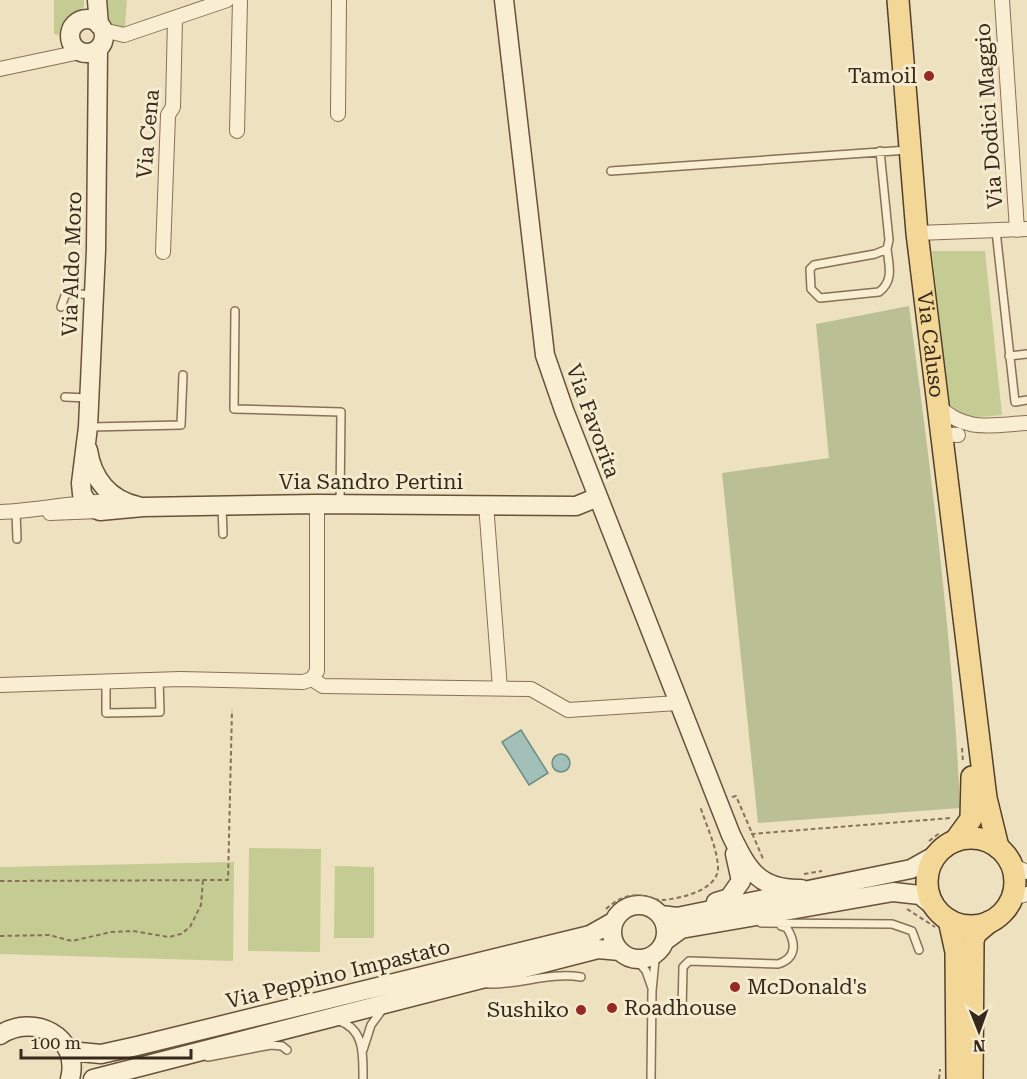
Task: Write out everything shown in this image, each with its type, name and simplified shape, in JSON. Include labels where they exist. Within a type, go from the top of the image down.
[{"type":"main road","name":"Via Caluso","points":[[886,0],[898,24]]},
{"type":"main road","name":"Via Caluso","points":[[898,0],[898,24],[916,233],[937,405],[955,434],[969,665],[972,809],[968,825],[950,835]]},
{"type":"main road","name":"Via Caluso","points":[[969,665],[986,798],[998,847]]},
{"type":"main road","points":[[949,1074],[957,1013],[956,951],[930,899],[927,882],[932,849],[950,835],[975,838],[998,847],[1019,868],[1015,876],[1020,896],[976,933],[973,947],[972,1079]]},
{"type":"main road","points":[[940,918],[965,926],[988,922]]},
{"type":"street","points":[[0,69],[51,58],[61,52],[83,49],[103,40],[95,25],[95,0]]},
{"type":"street","points":[[83,49],[71,31],[95,25],[124,35],[227,0]]},
{"type":"street","points":[[237,131],[240,0]]},
{"type":"street","points":[[338,114],[339,0]]},
{"type":"street","name":"Via Favorita","points":[[504,0],[545,355],[598,497],[731,835],[747,866],[770,886],[782,890],[799,882]]},
{"type":"street","name":"Via Dodici Maggio","points":[[1002,0],[1022,230]]},
{"type":"street","name":"Via Cena","points":[[163,252],[168,115],[173,107],[174,19]]},
{"type":"street","name":"Via Aldo Moro","points":[[83,49],[94,73],[98,90],[94,295],[87,472],[82,494],[89,506]]},
{"type":"street","points":[[916,233],[1022,230]]},
{"type":"street","points":[[955,434],[1027,423]]},
{"type":"street","points":[[62,505],[87,472],[122,501],[143,507]]},
{"type":"street","name":"Via Sandro Pertini","points":[[143,507],[317,504],[576,506],[598,497]]},
{"type":"street","points":[[0,512],[89,506],[122,501]]},
{"type":"street","points":[[312,680],[317,671],[317,504]]},
{"type":"street","points":[[486,504],[500,688]]},
{"type":"street","points":[[21,511],[62,505],[143,507]]},
{"type":"street","points":[[0,685],[159,679],[303,682],[312,680],[323,686],[531,689],[568,710],[678,702]]},
{"type":"street","name":"Via Favorita","points":[[657,912],[672,912],[729,898],[741,881],[731,835]]},
{"type":"street","points":[[932,849],[911,869],[799,882],[677,917],[635,905],[608,917],[613,940],[628,955],[648,958],[681,929],[904,891],[921,895],[940,918]]},
{"type":"street","points":[[657,912],[667,931],[662,946]]},
{"type":"street","name":"Via Peppino Impastato","points":[[69,1052],[103,1054],[584,937],[608,917]]},
{"type":"street","name":"Via Peppino Impastato","points":[[93,1079],[598,948],[628,955]]},
{"type":"street","points":[[0,1035],[17,1026],[38,1026],[56,1035],[69,1052],[72,1063],[70,1079]]},
{"type":"lane","points":[[611,171],[910,150]]},
{"type":"lane","points":[[880,152],[891,277],[887,286],[879,292],[820,298],[811,290],[810,269],[814,265],[875,254],[888,249]]},
{"type":"lane","points":[[996,231],[1015,402],[1027,400]]},
{"type":"lane","points":[[61,307],[66,293],[94,295]]},
{"type":"lane","points":[[235,311],[234,409],[340,412],[340,504]]},
{"type":"lane","points":[[1009,356],[1027,354]]},
{"type":"lane","points":[[87,433],[181,425],[183,375]]},
{"type":"lane","points":[[64,397],[89,398]]},
{"type":"lane","points":[[222,505],[223,534]]},
{"type":"lane","points":[[17,539],[21,511]]},
{"type":"lane","points":[[106,680],[106,713],[160,712],[159,679]]},
{"type":"lane","points":[[726,920],[770,923],[892,924],[912,931],[920,950]]},
{"type":"lane","points":[[682,1011],[683,967],[689,961],[778,964],[791,956],[794,939],[788,928],[770,923]]},
{"type":"lane","points":[[651,1079],[652,991],[655,960],[662,946]]},
{"type":"lane","points":[[628,955],[646,971],[652,991]]},
{"type":"lane","points":[[465,983],[507,985],[549,976],[581,977]]},
{"type":"lane","points":[[363,1053],[376,1014],[391,1002]]},
{"type":"lane","points":[[950,1079],[957,1013]]},
{"type":"lane","points":[[327,1018],[351,1026],[360,1040],[363,1053],[363,1079]]},
{"type":"lane","points":[[160,1060],[217,1057],[271,1046],[282,1046],[287,1050]]},
{"type":"path","points":[[0,881],[228,880],[232,710]]},
{"type":"path","points":[[962,744],[963,766]]},
{"type":"path","points":[[608,917],[612,904],[631,895],[660,900],[677,898],[704,888],[715,879],[718,870],[717,859],[701,809],[718,802],[736,796],[765,864]]},
{"type":"path","points":[[751,834],[951,818]]},
{"type":"path","points":[[932,849],[950,835]]},
{"type":"path","points":[[799,882],[829,870]]},
{"type":"path","points":[[0,936],[49,935],[72,941],[111,932],[133,931],[169,937],[181,934],[190,927],[201,904],[203,880]]},
{"type":"path","points":[[901,905],[940,918]]},
{"type":"path","points":[[939,1079],[949,1074]]},
{"type":"green space","points":[[54,0],[84,0],[84,7],[68,19],[59,35],[54,34]]},
{"type":"green space","points":[[106,0],[127,0],[125,27],[109,28]]},
{"type":"green space","points":[[932,251],[985,251],[1002,415],[966,416],[953,411],[949,406]]},
{"type":"green space","points":[[909,306],[947,619],[960,808],[758,823],[722,473],[829,458],[816,324]]},
{"type":"green space","points":[[249,848],[321,849],[320,952],[248,951]]},
{"type":"green space","points":[[234,862],[233,961],[0,954],[0,867]]},
{"type":"green space","points":[[335,866],[374,867],[374,938],[334,938]]},
{"type":"water","points":[[521,730],[548,773],[529,785],[502,742]]},
{"type":"water","points":[[561,754],[567,757],[570,763],[567,769],[561,772],[555,769],[552,763],[555,757]]},
{"type":"place","name":"Tamoil","points":[[929,76]]},
{"type":"place","name":"McDonald's","points":[[735,987]]},
{"type":"place","name":"Roadhouse","points":[[612,1008]]},
{"type":"place","name":"Sushiko","points":[[581,1010]]}]
